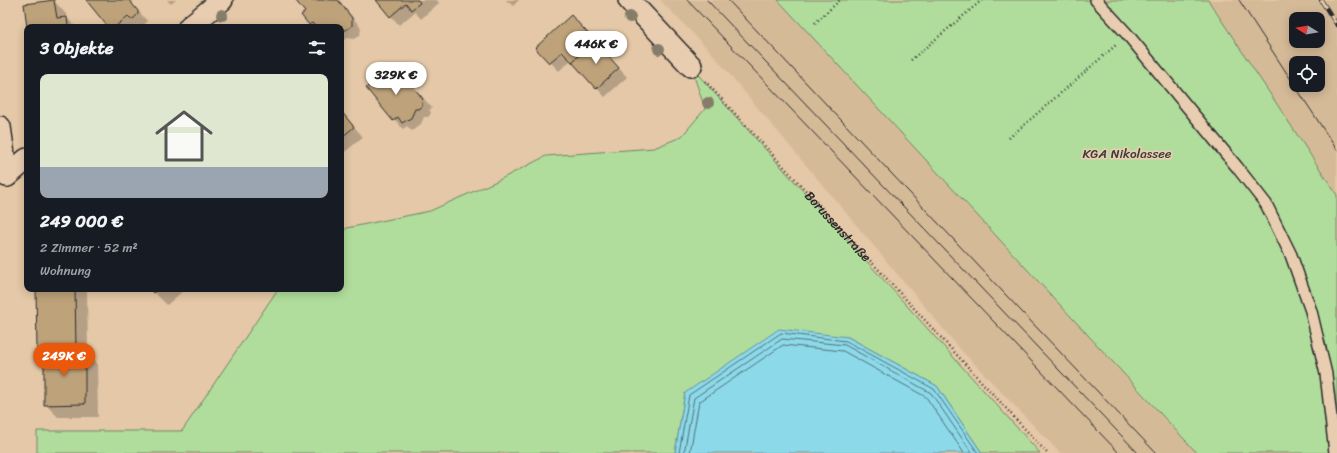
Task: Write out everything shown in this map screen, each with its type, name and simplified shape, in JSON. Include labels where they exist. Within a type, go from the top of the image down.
[{"type":"street","points":[[193,24],[222,0]]},
{"type":"street","points":[[629,0],[691,66]]},
{"type":"street","points":[[0,127],[7,176],[24,162]]},
{"type":"lane","points":[[1096,0],[1128,35],[1266,204],[1288,248],[1311,311],[1325,367],[1335,453]]},
{"type":"path","points":[[815,23],[840,0]]},
{"type":"path","points":[[911,60],[982,0]]},
{"type":"path","points":[[1009,138],[1128,35]]},
{"type":"path","name":"Borussenstraße","points":[[691,66],[1047,453]]},
{"type":"shaded area","points":[[660,0],[778,0],[1197,453],[1060,453],[961,350],[711,52]]},
{"type":"shaded area","points":[[1208,0],[1337,0],[1337,195]]},
{"type":"green space","name":"KGA Nikolassee","points":[[778,0],[1208,0],[1337,195],[1337,453],[1197,453]]},
{"type":"green space","points":[[691,67],[1040,453],[982,453],[937,386],[848,337],[685,393],[675,453],[37,453],[37,431],[182,431],[276,292],[344,292],[344,230],[347,228],[430,211],[499,180],[546,156],[654,148],[681,137],[705,109]]},
{"type":"water","points":[[779,329],[848,337],[937,386],[982,453],[675,453],[685,393]]},
{"type":"building","points":[[54,0],[57,18],[67,17],[68,24],[27,24],[24,4]]},
{"type":"building","points":[[86,0],[129,0],[138,11],[138,14],[133,19],[130,19],[128,16],[119,24],[106,24]]},
{"type":"building","points":[[338,0],[352,18],[352,26],[344,30],[344,24],[308,24],[301,15],[305,12],[296,1]]},
{"type":"building","points":[[376,0],[418,0],[420,3],[411,10],[406,3],[390,17]]},
{"type":"building","points":[[571,15],[595,41],[572,62],[562,52],[549,63],[535,48]]},
{"type":"building","points":[[595,41],[619,68],[596,89],[572,62]]},
{"type":"building","points":[[398,68],[423,99],[421,101],[422,106],[415,109],[411,118],[402,123],[398,117],[393,121],[366,88],[381,76],[384,79]]},
{"type":"building","points":[[344,115],[354,127],[344,135]]},
{"type":"building","points":[[36,292],[75,292],[76,349],[37,349]]},
{"type":"building","points":[[44,349],[85,349],[85,404],[44,405]]},
{"type":"tram line","points":[[687,0],[1119,453]]},
{"type":"tram line","points":[[707,0],[1138,453]]},
{"type":"tram line","points":[[728,0],[1156,453]]},
{"type":"tram line","points":[[1239,0],[1337,150]]},
{"type":"railway","points":[[1321,0],[1337,25]]}]
